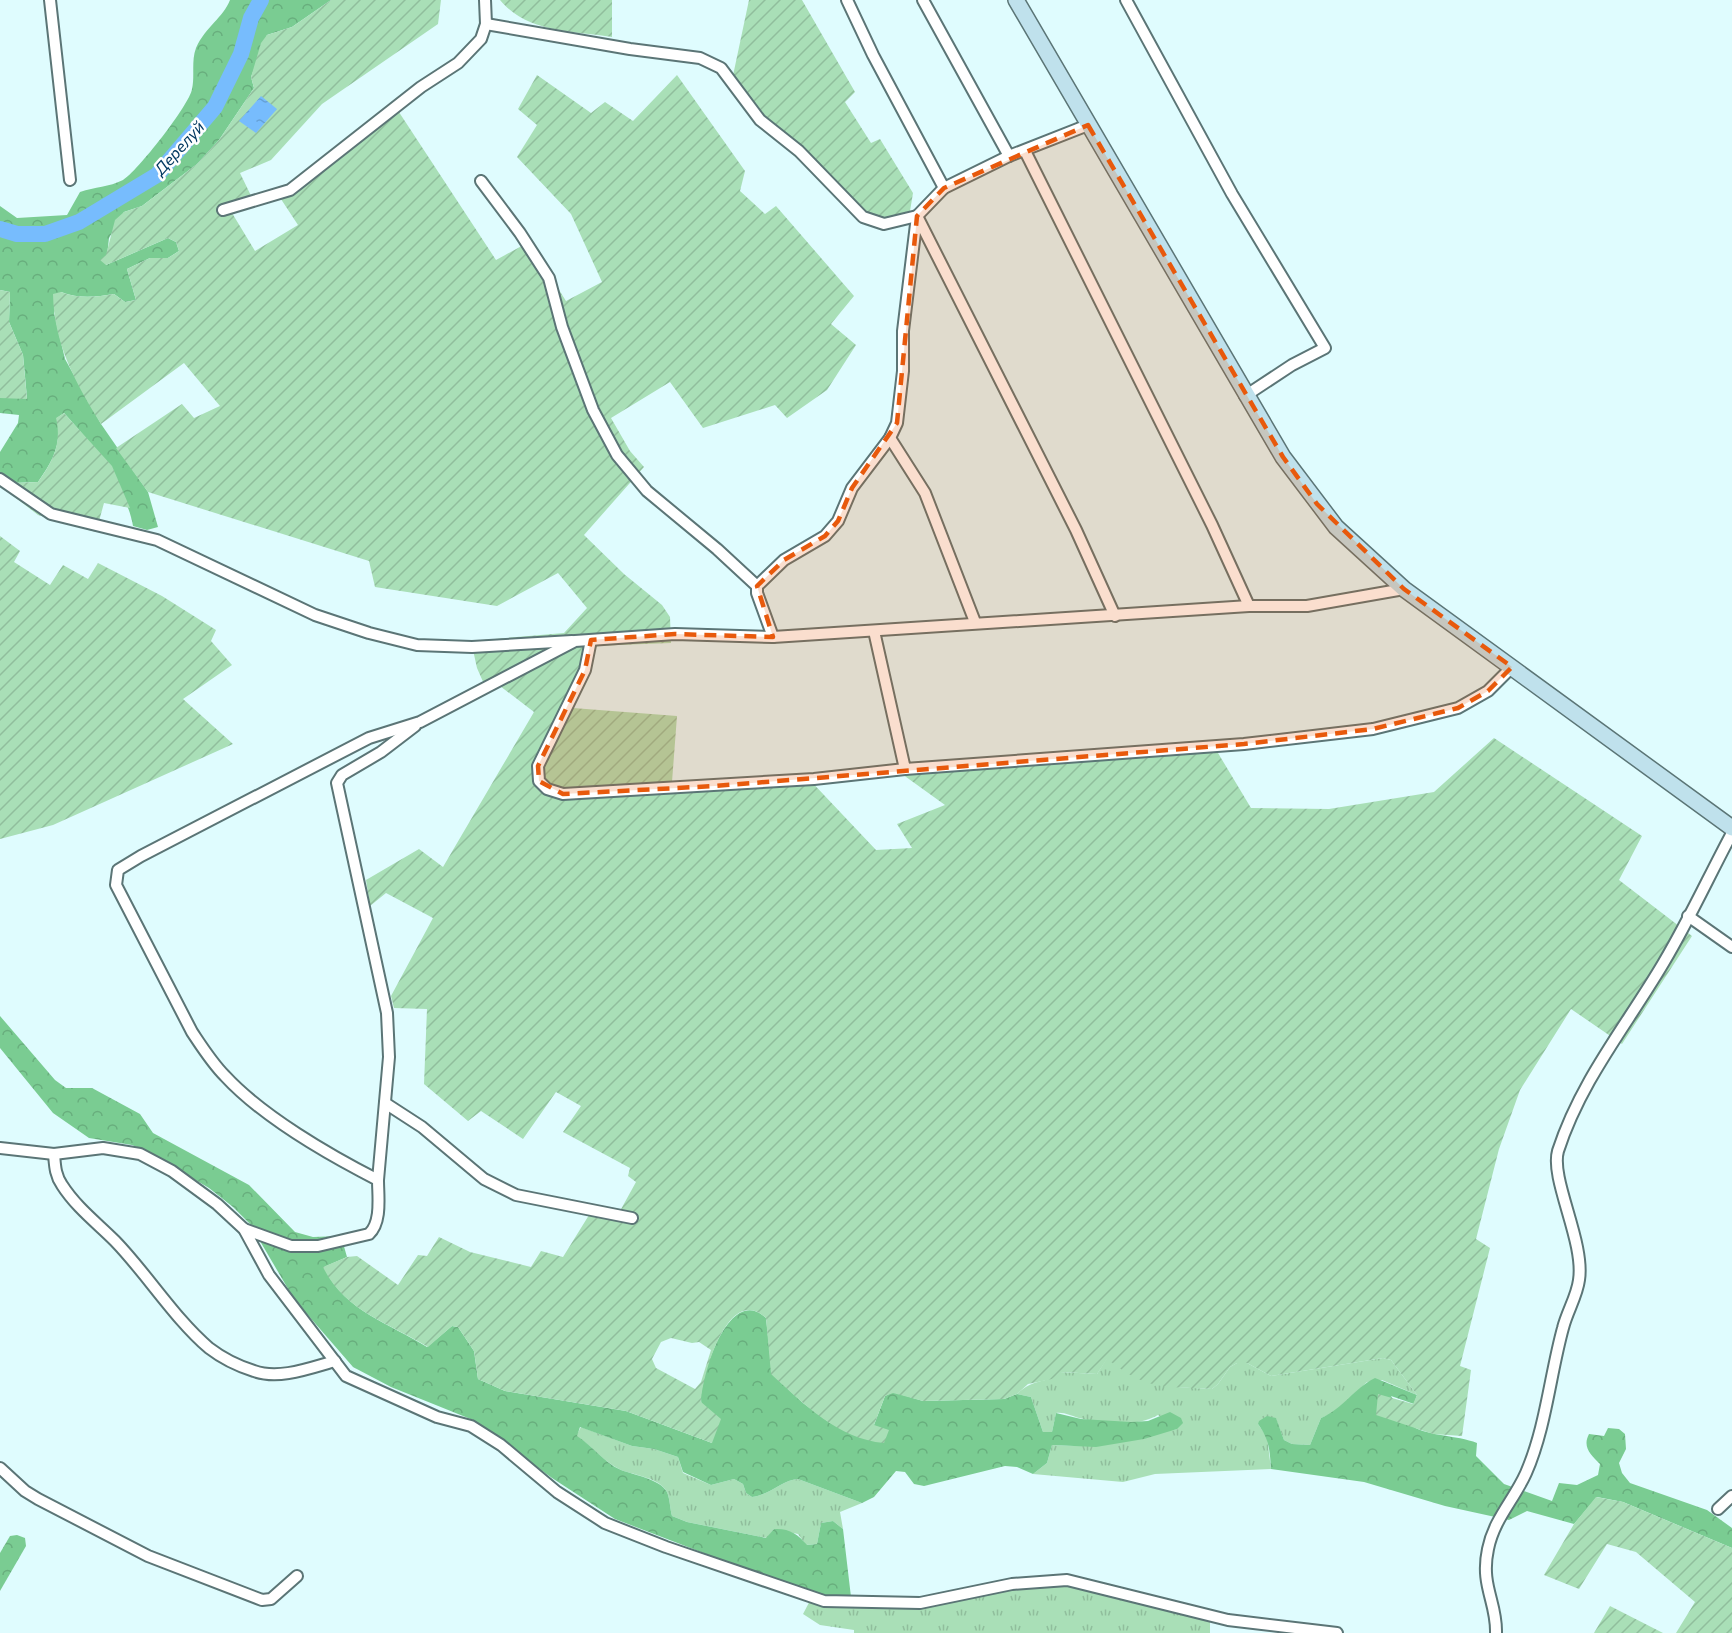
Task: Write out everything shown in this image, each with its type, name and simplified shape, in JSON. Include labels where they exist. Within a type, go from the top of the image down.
[{"type":"main road","points":[[1016,0],[1245,396],[1283,457],[1336,527],[1404,589],[1732,828]]},
{"type":"street","points":[[50,0],[70,180]]},
{"type":"street","points":[[223,210],[290,190],[421,87],[458,63],[481,39],[486,24],[485,0]]},
{"type":"street","points":[[847,0],[873,55],[944,188]]},
{"type":"street","points":[[923,0],[1009,156]]},
{"type":"street","points":[[1126,0],[1232,194],[1325,348],[1272,377],[1245,396]]},
{"type":"street","points":[[486,24],[630,49],[700,58],[721,68],[760,120],[799,151],[863,217],[884,224],[917,216],[944,188],[1009,156],[1088,125]]},
{"type":"street","points":[[1025,151],[1212,525],[1249,606]]},
{"type":"street","points":[[481,182],[520,233],[549,278],[562,327],[593,410],[617,455],[647,491],[717,549],[757,586]]},
{"type":"street","points":[[774,637],[757,593],[757,586],[784,560],[825,536],[838,521],[852,489],[890,438],[899,409],[903,371],[903,331],[917,216]]},
{"type":"street","points":[[917,216],[1076,530],[1115,616]]},
{"type":"street","points":[[890,438],[925,493],[975,622]]},
{"type":"street","points":[[0,479],[51,514],[157,540],[315,615],[369,633],[417,645],[472,647],[675,634],[774,637],[975,622],[1115,616],[1249,606],[1306,606],[1404,589]]},
{"type":"street","points":[[874,631],[905,769]]},
{"type":"street","points":[[591,640],[585,670],[538,766],[539,781],[547,789],[563,794],[716,786],[905,769],[1244,744],[1373,729],[1458,708],[1488,691],[1512,667]]},
{"type":"street","points":[[244,1229],[291,1246],[318,1246],[369,1234],[373,1230],[378,1211],[378,1180],[389,1057],[387,1013],[337,783],[342,775],[381,752],[420,722],[575,641]]},
{"type":"street","points":[[378,1180],[337,1159],[239,1090],[224,1076],[192,1032],[119,892],[115,879],[118,870],[141,856],[369,738],[420,722]]},
{"type":"street","points":[[1496,1633],[1497,1618],[1489,1599],[1484,1573],[1488,1549],[1495,1523],[1526,1474],[1534,1452],[1563,1327],[1579,1280],[1577,1240],[1562,1188],[1557,1155],[1567,1126],[1598,1062],[1665,961],[1732,833]]},
{"type":"street","points":[[1688,916],[1732,947]]},
{"type":"street","points":[[385,1103],[422,1127],[484,1179],[502,1189],[545,1202],[632,1218]]},
{"type":"street","points":[[0,1148],[54,1154],[103,1148],[140,1154],[171,1171],[217,1204],[244,1229],[269,1275],[346,1376],[438,1417],[471,1426],[501,1445],[557,1492],[605,1523],[782,1589],[824,1601],[920,1603],[1012,1584],[1067,1580],[1228,1620],[1337,1633]]},
{"type":"street","points":[[54,1154],[55,1171],[61,1184],[79,1207],[114,1241],[209,1347],[247,1368],[271,1374],[288,1373],[334,1361]]},
{"type":"street","points":[[0,1468],[24,1491],[148,1556],[262,1600],[271,1599],[297,1576]]},
{"type":"street","points":[[1718,1509],[1732,1496]]},
{"type":"highlighted area","points":[[1088,125],[1283,457],[1317,504],[1404,589],[1512,667],[1488,691],[1458,708],[1373,729],[1244,744],[715,786],[563,794],[539,781],[538,766],[585,670],[591,640],[675,634],[773,637],[757,586],[784,560],[825,536],[838,521],[852,488],[897,423],[917,216],[944,188]]},
{"type":"green space","points":[[230,0],[331,0],[292,27],[267,35],[251,77],[254,88],[219,140],[197,164],[142,206],[124,212],[109,238],[106,265],[168,238],[176,242],[179,251],[168,258],[150,258],[127,269],[136,300],[125,302],[114,294],[88,297],[61,292],[54,313],[65,359],[101,424],[148,492],[158,527],[147,530],[133,526],[123,497],[106,466],[64,413],[57,418],[58,436],[55,452],[38,482],[13,483],[0,474],[0,452],[18,423],[19,415],[0,413],[0,398],[27,398],[23,355],[9,322],[10,292],[0,290],[0,206],[17,218],[67,215],[80,192],[107,186],[123,180],[130,174],[162,137],[189,97],[193,84],[196,48]]},
{"type":"green space","points":[[331,0],[441,0],[438,24],[322,104],[271,160],[240,173],[256,206],[232,213],[255,251],[298,225],[275,190],[291,184],[393,103],[496,260],[529,242],[566,301],[602,282],[571,214],[517,157],[537,125],[518,109],[537,75],[591,113],[605,102],[633,121],[677,75],[745,171],[740,191],[765,214],[776,206],[854,296],[831,324],[856,345],[827,390],[787,418],[775,405],[703,428],[670,382],[611,418],[630,451],[644,467],[584,535],[624,574],[662,605],[670,617],[671,643],[592,646],[573,708],[677,716],[672,782],[806,776],[876,850],[912,848],[897,824],[945,805],[895,769],[1212,743],[1251,808],[1329,809],[1434,792],[1494,738],[1642,836],[1619,880],[1692,936],[1622,1044],[1571,1009],[1520,1090],[1499,1149],[1476,1239],[1490,1248],[1460,1366],[1471,1370],[1462,1436],[1433,1434],[1376,1415],[1378,1394],[1413,1404],[1417,1395],[1391,1360],[1383,1358],[1271,1376],[1247,1363],[1237,1363],[1230,1367],[1212,1389],[1168,1387],[1145,1382],[1107,1359],[1097,1374],[1061,1372],[1052,1379],[1028,1384],[1017,1394],[1004,1399],[923,1401],[893,1393],[885,1396],[874,1425],[889,1430],[884,1443],[867,1440],[852,1435],[823,1418],[771,1374],[766,1318],[752,1310],[740,1312],[729,1322],[720,1337],[706,1373],[701,1402],[721,1419],[712,1443],[626,1411],[505,1391],[478,1379],[474,1351],[458,1327],[452,1326],[428,1347],[355,1305],[332,1282],[323,1267],[347,1257],[357,1256],[398,1285],[418,1255],[427,1256],[439,1237],[470,1252],[531,1267],[541,1251],[563,1257],[594,1207],[620,1211],[636,1182],[628,1176],[630,1168],[563,1132],[581,1106],[556,1092],[523,1139],[481,1111],[468,1121],[424,1084],[427,1009],[394,1008],[391,996],[433,918],[386,893],[370,906],[366,880],[419,849],[443,867],[534,712],[500,686],[488,693],[477,668],[471,641],[564,633],[587,608],[558,573],[497,606],[375,587],[369,561],[148,492],[116,448],[182,404],[194,418],[220,406],[184,363],[101,424],[75,378],[57,330],[53,294],[61,292],[88,297],[114,294],[125,302],[136,300],[127,269],[150,258],[168,258],[179,251],[176,242],[168,238],[106,265],[100,260],[106,255],[115,220],[124,212],[142,206],[197,164],[219,140],[254,88],[251,77],[261,43],[267,35],[292,27]],"holes":[[[671,1338],[692,1343],[699,1342],[711,1350],[701,1382],[695,1389],[656,1368],[652,1359],[661,1342]]]},
{"type":"green space","points":[[500,0],[612,0],[612,37],[537,25],[511,11]]},
{"type":"green space","points":[[749,0],[802,0],[855,92],[845,102],[871,143],[880,139],[913,193],[908,223],[891,229],[869,224],[756,121],[731,85]]},
{"type":"green space","points":[[0,290],[10,292],[9,322],[23,355],[27,399],[0,398]]},
{"type":"green space","points":[[64,413],[112,466],[130,508],[104,503],[96,532],[38,515],[7,491],[13,483],[38,482],[55,452],[58,436],[56,418]]},
{"type":"green space","points":[[0,536],[20,551],[14,562],[50,585],[63,565],[88,579],[98,563],[162,596],[216,630],[211,641],[232,665],[183,699],[233,744],[53,825],[0,839]]},
{"type":"green space","points":[[0,1016],[55,1080],[66,1088],[92,1088],[140,1114],[153,1133],[249,1185],[295,1232],[313,1237],[341,1236],[347,1257],[324,1267],[343,1295],[369,1314],[427,1347],[452,1326],[458,1327],[474,1351],[478,1379],[505,1391],[626,1411],[712,1443],[701,1403],[707,1370],[720,1336],[730,1322],[741,1312],[753,1311],[766,1318],[772,1374],[803,1403],[830,1423],[874,1425],[885,1396],[893,1392],[923,1401],[1004,1399],[1017,1394],[1031,1397],[1043,1432],[1052,1432],[1056,1413],[1081,1419],[1131,1422],[1148,1421],[1170,1412],[1181,1418],[1183,1423],[1177,1429],[1144,1439],[1096,1447],[1052,1445],[1047,1463],[1033,1474],[1017,1467],[1005,1466],[924,1486],[914,1484],[905,1472],[896,1471],[874,1497],[862,1503],[798,1479],[752,1497],[746,1493],[743,1484],[734,1479],[711,1485],[683,1472],[678,1457],[654,1449],[632,1446],[580,1427],[577,1436],[609,1463],[621,1470],[653,1481],[664,1488],[668,1495],[672,1516],[687,1522],[766,1538],[774,1529],[784,1530],[797,1535],[807,1545],[817,1544],[821,1523],[833,1521],[843,1529],[851,1597],[813,1595],[615,1519],[552,1478],[473,1420],[391,1387],[353,1367],[294,1299],[250,1224],[233,1207],[209,1188],[147,1151],[132,1145],[89,1138],[53,1113],[0,1048]]},
{"type":"green space","points":[[1107,1358],[1133,1376],[1145,1381],[1168,1386],[1212,1389],[1230,1367],[1237,1363],[1247,1363],[1271,1376],[1383,1358],[1391,1360],[1417,1395],[1382,1380],[1367,1382],[1334,1413],[1321,1418],[1310,1445],[1292,1444],[1284,1440],[1276,1419],[1258,1424],[1267,1437],[1271,1469],[1155,1474],[1123,1482],[1033,1474],[1047,1463],[1052,1445],[1074,1446],[1177,1429],[1158,1415],[1130,1423],[1109,1423],[1056,1413],[1052,1432],[1043,1432],[1031,1397],[1017,1394],[1029,1385],[1049,1379],[1060,1372],[1097,1374]]},
{"type":"green space","points":[[1375,1378],[1417,1395],[1414,1404],[1391,1396],[1410,1424],[1423,1431],[1477,1443],[1476,1456],[1504,1484],[1552,1501],[1559,1483],[1577,1485],[1598,1475],[1600,1464],[1591,1454],[1586,1443],[1589,1434],[1604,1436],[1608,1428],[1619,1429],[1625,1434],[1626,1449],[1619,1463],[1622,1473],[1630,1483],[1707,1510],[1732,1528],[1732,1548],[1623,1502],[1597,1497],[1574,1524],[1527,1511],[1509,1520],[1445,1506],[1364,1482],[1271,1469],[1268,1445],[1258,1424],[1259,1421],[1267,1416],[1276,1418],[1284,1440],[1292,1444],[1310,1445],[1321,1418]]},
{"type":"green space","points":[[581,1427],[632,1446],[654,1449],[678,1457],[683,1473],[711,1485],[734,1479],[743,1484],[746,1493],[752,1497],[798,1479],[862,1503],[840,1512],[843,1529],[833,1521],[821,1523],[817,1544],[806,1545],[798,1534],[774,1529],[767,1538],[687,1522],[672,1516],[664,1487],[653,1480],[621,1470],[608,1462],[576,1436]]},
{"type":"green space","points":[[1596,1497],[1623,1502],[1732,1548],[1732,1633],[1676,1633],[1695,1602],[1636,1552],[1607,1544],[1579,1589],[1544,1575],[1574,1524]]},
{"type":"green space","points":[[17,1535],[25,1538],[26,1546],[0,1591],[0,1553],[10,1536]]},
{"type":"green space","points":[[1061,1578],[1210,1611],[1210,1633],[854,1633],[854,1630],[820,1625],[803,1614],[813,1595],[919,1598]]},
{"type":"green space","points":[[1610,1606],[1663,1633],[1594,1633]]},
{"type":"water","points":[[261,96],[277,109],[256,133],[239,121]]},
{"type":"waterway","name":"Дерелуй","points":[[0,229],[17,234],[45,234],[79,222],[157,175],[215,107],[241,54],[251,18],[261,0]]}]
